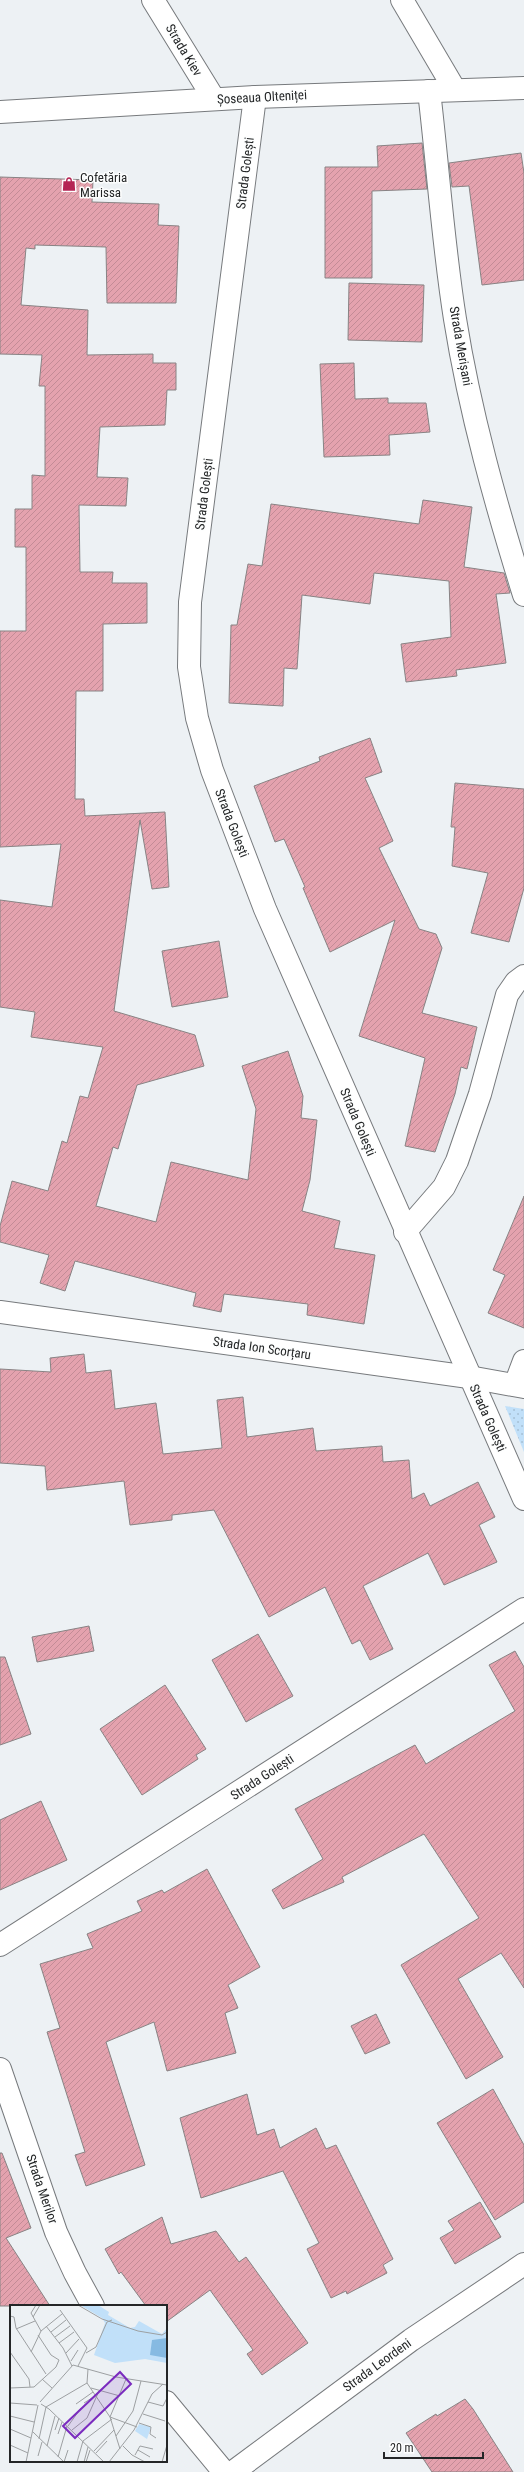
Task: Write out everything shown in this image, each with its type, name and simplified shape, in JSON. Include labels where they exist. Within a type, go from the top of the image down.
[{"type":"street","name":"Strada Kiev","points":[[153,0],[214,99]]},
{"type":"street","points":[[402,0],[455,90]]},
{"type":"street","name":"Șoseaua Olteniței","points":[[0,112],[255,97],[524,88]]},
{"type":"street","name":"Strada Merișani","points":[[429,91],[455,318],[464,369],[502,524],[524,595]]},
{"type":"street","name":"Strada Golești","points":[[255,97],[190,602],[189,667],[198,718],[212,770],[265,909],[405,1232],[524,1499]]},
{"type":"street","points":[[405,1232],[444,1187],[457,1160],[480,1094],[507,995],[516,982],[524,976]]},
{"type":"street","name":"Strada Ion Scorțaru","points":[[0,1312],[470,1377],[519,1386]]},
{"type":"street","points":[[519,1386],[524,1361]]},
{"type":"street","name":"Strada Golești","points":[[0,1945],[524,1609]]},
{"type":"street","name":"Strada Merilor","points":[[0,2069],[56,2232],[74,2273],[92,2305]]},
{"type":"street","name":"Strada Leordeni","points":[[233,2472],[411,2340],[524,2264]]},
{"type":"street","points":[[167,2403],[224,2472]]},
{"type":"shaded area","points":[[505,1406],[524,1409],[524,1452]]},
{"type":"building","points":[[422,143],[427,189],[372,191],[372,278],[325,278],[325,167],[378,167],[377,146]]},
{"type":"building","points":[[521,153],[524,173],[524,280],[482,285],[469,186],[452,187],[449,163]]},
{"type":"building","points":[[0,177],[93,180],[92,202],[159,204],[158,225],[179,226],[176,303],[107,303],[106,247],[35,245],[35,249],[26,248],[21,305],[88,310],[87,355],[153,354],[153,363],[176,363],[176,390],[167,390],[165,425],[100,427],[97,477],[128,478],[126,506],[79,505],[80,572],[113,572],[112,583],[147,583],[147,623],[103,624],[103,691],[76,691],[75,799],[84,799],[85,816],[165,812],[169,887],[152,889],[140,820],[114,1011],[195,1035],[204,1066],[137,1085],[118,1149],[113,1147],[96,1206],[156,1222],[171,1162],[248,1180],[256,1109],[242,1066],[288,1051],[303,1096],[301,1118],[317,1120],[310,1180],[302,1211],[340,1221],[334,1248],[375,1255],[364,1324],[307,1315],[308,1304],[224,1294],[221,1312],[193,1306],[196,1293],[75,1261],[65,1291],[40,1283],[49,1255],[0,1242],[0,1226],[12,1181],[48,1191],[62,1141],[67,1143],[80,1096],[88,1098],[103,1047],[31,1037],[35,1012],[0,1007],[0,900],[52,907],[61,844],[0,847],[0,631],[26,631],[26,547],[15,547],[15,509],[32,509],[32,475],[45,476],[45,386],[39,386],[42,355],[0,354]]},
{"type":"building","points":[[349,283],[424,285],[422,342],[348,340]]},
{"type":"building","points":[[354,363],[355,399],[388,398],[388,403],[426,403],[430,432],[389,435],[390,455],[324,457],[320,364]]},
{"type":"building","points":[[423,500],[472,507],[464,567],[504,573],[510,593],[496,594],[506,663],[456,670],[457,676],[406,682],[401,644],[451,637],[449,581],[374,573],[370,604],[302,595],[297,669],[284,668],[283,706],[229,703],[231,625],[237,625],[248,564],[262,566],[271,504],[419,524]]},
{"type":"building","points":[[370,738],[382,772],[365,778],[393,841],[379,848],[419,929],[436,934],[442,948],[422,1013],[477,1027],[467,1069],[461,1067],[455,1094],[435,1152],[405,1146],[425,1058],[359,1036],[395,920],[330,952],[303,888],[305,887],[284,839],[275,842],[254,786],[320,761],[319,757]]},
{"type":"building","points":[[455,783],[524,789],[524,888],[509,942],[471,933],[488,873],[452,866],[455,827],[451,827]]},
{"type":"building","points":[[219,941],[228,997],[172,1007],[162,951]]},
{"type":"building","points":[[524,1196],[524,1328],[488,1313],[505,1275],[493,1270]]},
{"type":"building","points":[[84,1354],[86,1373],[111,1370],[115,1409],[156,1403],[163,1454],[222,1448],[217,1400],[243,1397],[247,1437],[313,1428],[316,1451],[382,1446],[383,1462],[409,1460],[412,1499],[424,1493],[430,1506],[478,1482],[495,1517],[479,1525],[497,1562],[444,1585],[428,1553],[363,1586],[393,1649],[370,1660],[360,1640],[352,1644],[325,1587],[269,1617],[214,1510],[172,1515],[172,1520],[130,1525],[124,1481],[47,1490],[45,1466],[0,1463],[0,1369],[51,1372],[50,1358]]},
{"type":"building","points":[[89,1626],[94,1651],[37,1662],[32,1637]]},
{"type":"building","points":[[258,1634],[293,1696],[246,1722],[212,1660]]},
{"type":"building","points":[[515,1651],[524,1667],[524,1988],[501,1953],[458,1979],[503,2057],[466,2079],[401,1965],[479,1918],[424,1834],[342,1877],[344,1882],[283,1909],[272,1890],[323,1859],[295,1809],[415,1745],[426,1764],[515,1711],[489,1665]]},
{"type":"building","points":[[0,1657],[5,1657],[31,1734],[0,1745]]},
{"type":"building","points":[[165,1685],[206,1749],[196,1755],[198,1759],[142,1795],[100,1729]]},
{"type":"building","points":[[41,1801],[67,1860],[0,1890],[0,1820]]},
{"type":"building","points":[[207,1869],[260,1967],[228,1985],[238,2008],[225,2013],[236,2053],[167,2071],[154,2022],[106,2042],[145,2165],[86,2186],[75,2155],[85,2152],[47,2032],[60,2028],[40,1964],[93,1948],[87,1934],[142,1911],[137,1901],[162,1890],[164,1893]]},
{"type":"building","points":[[376,2014],[390,2043],[365,2054],[351,2026]]},
{"type":"building","points":[[493,2089],[524,2145],[524,2202],[495,2220],[437,2123]]},
{"type":"building","points":[[247,2094],[257,2135],[274,2129],[280,2148],[316,2128],[326,2149],[336,2145],[393,2259],[383,2265],[387,2273],[347,2294],[346,2291],[331,2298],[307,2249],[319,2243],[283,2171],[201,2198],[180,2118]]},
{"type":"building","points":[[0,2153],[2,2153],[31,2228],[6,2238],[49,2305],[0,2306]]},
{"type":"building","points":[[480,2202],[501,2237],[455,2264],[440,2238],[454,2230],[448,2221]]},
{"type":"building","points":[[162,2217],[171,2244],[216,2231],[239,2262],[246,2257],[308,2343],[262,2375],[247,2354],[253,2350],[210,2290],[167,2321],[167,2305],[145,2305],[121,2272],[119,2274],[105,2249]]},
{"type":"building","points":[[465,2399],[513,2472],[432,2472],[406,2433],[436,2414],[437,2416]]},
{"type":"place","name":"Cofetăria Marissa","points":[[69,184]]}]
